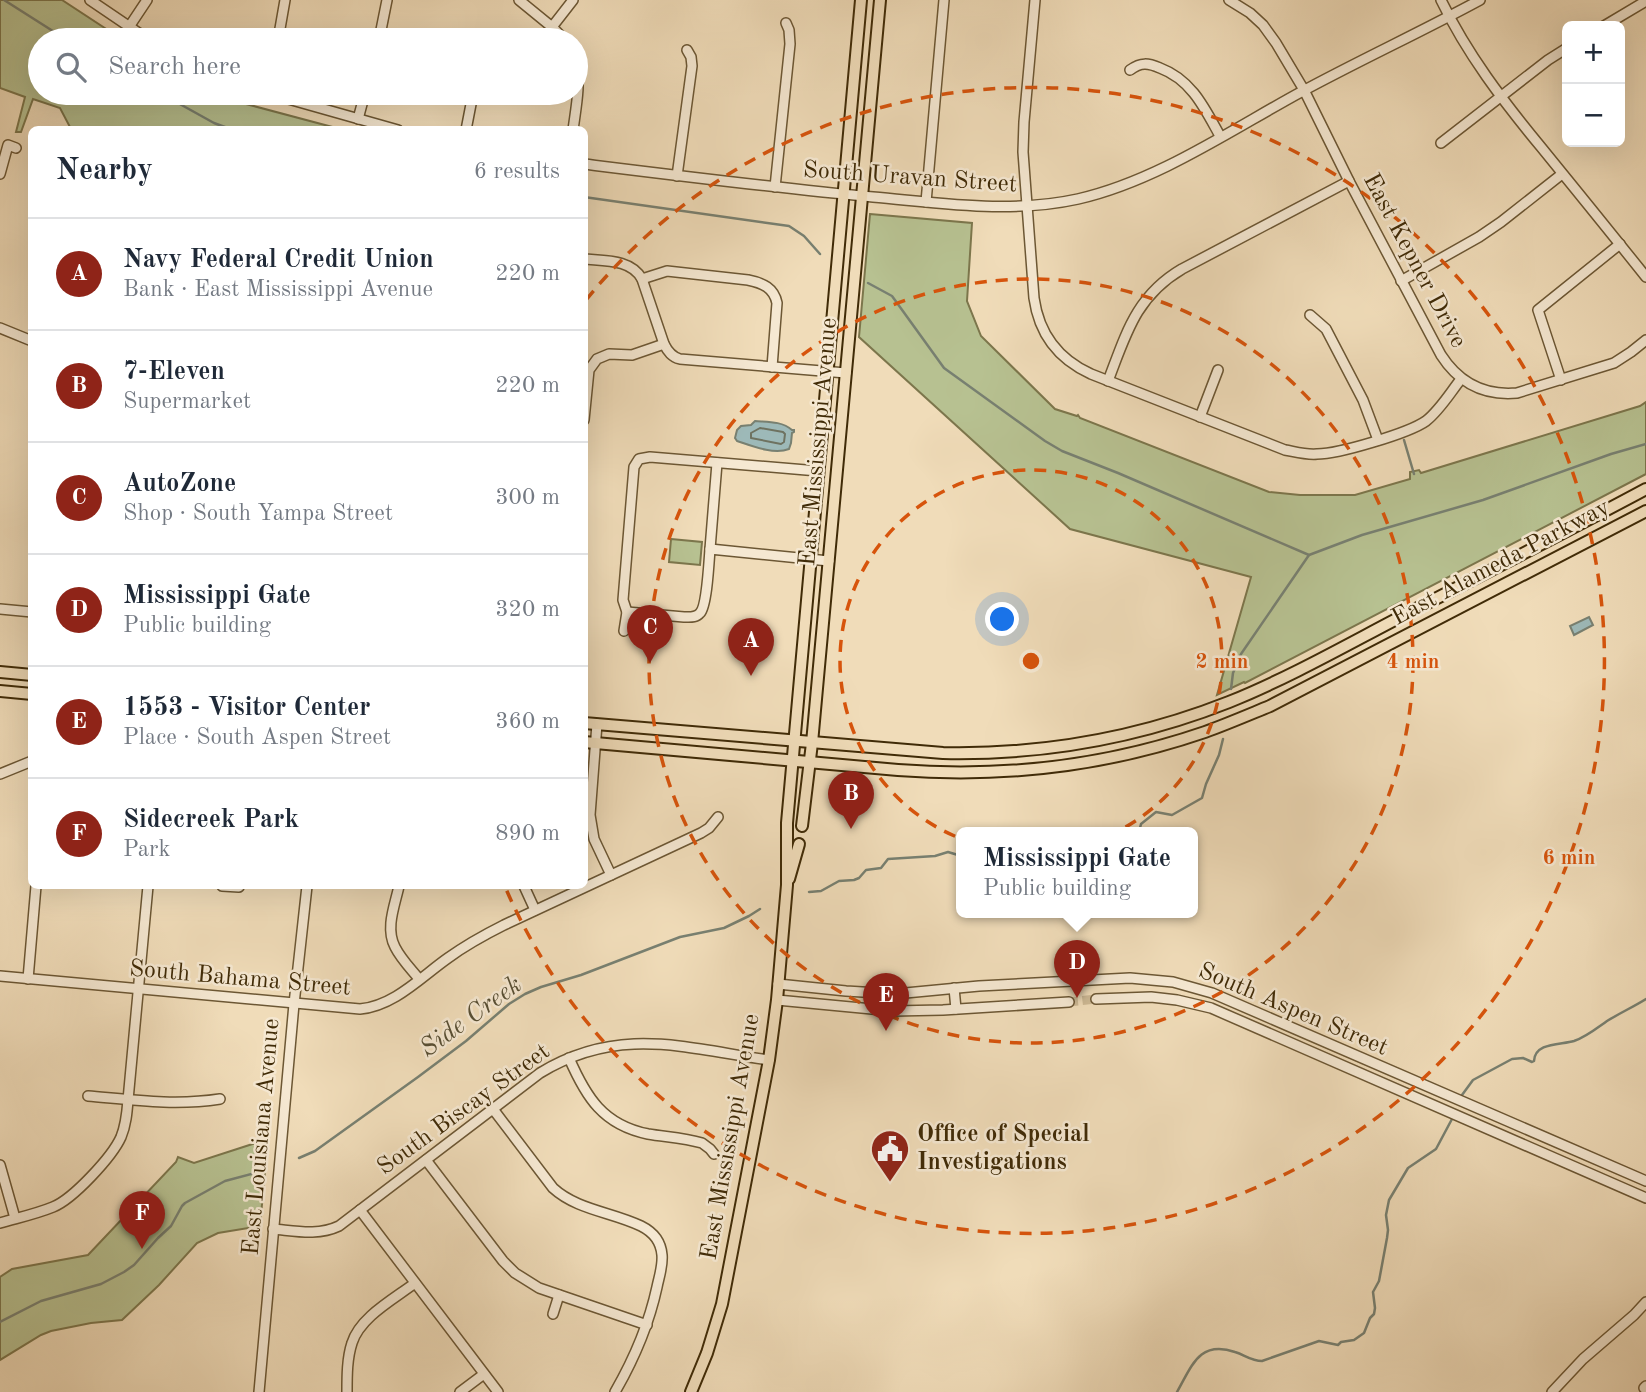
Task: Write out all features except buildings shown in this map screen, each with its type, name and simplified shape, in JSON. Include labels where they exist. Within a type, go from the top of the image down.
[{"type":"main road","name":"East Mississippi Avenue","points":[[691,1392],[707,1353],[722,1304],[769,1060],[777,1000],[787,885],[786,841],[792,761],[861,0]]},
{"type":"main road","name":"East Mississippi Avenue","points":[[803,826],[813,743],[880,0]]},
{"type":"main road","name":"East Alameda Parkway","points":[[588,723],[927,753],[1020,751],[1132,733],[1248,694],[1646,489]]},
{"type":"main road","name":"East Alameda Parkway","points":[[590,743],[949,773],[1034,770],[1095,761],[1165,744],[1221,726],[1284,699],[1646,511]]},
{"type":"main road","points":[[0,672],[28,675]]},
{"type":"main road","points":[[0,691],[28,694]]},
{"type":"main road","points":[[949,773],[958,760],[1001,759],[1020,751]]},
{"type":"main road","name":"East Mississippi Avenue","points":[[787,885],[799,844]]},
{"type":"street","points":[[90,0],[129,27],[147,0]]},
{"type":"street","points":[[280,28],[285,0]]},
{"type":"street","points":[[381,28],[387,0]]},
{"type":"street","points":[[519,0],[552,27],[573,0]]},
{"type":"street","points":[[926,202],[944,0]]},
{"type":"street","points":[[1035,0],[1023,137],[1034,298],[1043,331],[1050,343],[1067,360],[1078,368],[1108,381],[1285,450],[1301,453],[1333,453],[1409,430],[1433,414],[1461,379]]},
{"type":"street","name":"East Kepner Drive","points":[[1229,0],[1250,13],[1270,34],[1304,90],[1441,355],[1461,379],[1483,391],[1506,394],[1529,391],[1614,363],[1646,340]]},
{"type":"street","points":[[1441,0],[1476,62],[1501,97],[1646,277]]},
{"type":"street","name":"South Uravan Street","points":[[588,165],[843,195],[988,208],[1078,199],[1150,174],[1304,90],[1480,0]]},
{"type":"street","points":[[1612,21],[1646,1]]},
{"type":"street","points":[[775,187],[790,44],[786,23]]},
{"type":"street","points":[[677,176],[692,66],[687,50]]},
{"type":"street","points":[[1441,143],[1562,51]]},
{"type":"street","points":[[1130,70],[1143,63],[1177,76],[1194,92],[1220,136]]},
{"type":"street","points":[[309,105],[383,126]]},
{"type":"street","points":[[358,119],[362,105]]},
{"type":"street","points":[[467,126],[470,105]]},
{"type":"street","points":[[574,126],[577,105]]},
{"type":"street","points":[[0,174],[8,145],[16,148]]},
{"type":"street","points":[[1401,281],[1479,237],[1562,174]]},
{"type":"street","points":[[1108,381],[1142,296],[1172,274],[1349,181]]},
{"type":"street","points":[[1561,380],[1538,310],[1620,244]]},
{"type":"street","points":[[588,260],[634,268],[642,279],[664,344],[674,357],[846,373]]},
{"type":"street","points":[[642,279],[667,271],[748,280],[769,288],[777,303],[772,367]]},
{"type":"street","points":[[1310,315],[1326,329],[1363,400],[1378,440]]},
{"type":"street","points":[[0,328],[28,339]]},
{"type":"street","points":[[588,380],[589,370],[597,359],[609,354],[632,355],[664,344]]},
{"type":"street","points":[[1200,417],[1218,370]]},
{"type":"street","points":[[624,631],[626,612],[623,600],[634,467],[639,459],[650,457],[818,471]]},
{"type":"street","points":[[626,612],[692,618],[699,615],[704,606],[717,463]]},
{"type":"street","points":[[710,549],[829,561]]},
{"type":"street","points":[[0,609],[28,612]]},
{"type":"street","points":[[597,724],[590,743],[590,816],[594,839],[611,875]]},
{"type":"street","points":[[0,774],[28,763]]},
{"type":"street","name":"South Bahama Street","points":[[588,886],[701,833],[718,817]]},
{"type":"street","name":"East Mississippi Avenue","points":[[799,844],[803,826]]},
{"type":"street","points":[[28,979],[36,889]]},
{"type":"street","points":[[0,1223],[51,1208],[69,1198],[105,1160],[122,1134],[128,1100],[148,889]]},
{"type":"street","name":"East Louisiana Avenue","points":[[259,1392],[307,889]]},
{"type":"street","points":[[398,889],[391,922],[392,939],[419,979]]},
{"type":"street","points":[[525,889],[535,910]]},
{"type":"street","name":"South Bahama Street","points":[[0,976],[369,1008],[389,1001],[477,939],[581,889]]},
{"type":"street","name":"South Aspen Street","points":[[778,984],[877,993],[1130,978],[1173,982],[1212,993],[1646,1181]]},
{"type":"street","points":[[954,989],[956,1009]]},
{"type":"street","points":[[928,991],[929,1010]]},
{"type":"street","name":"South Aspen Street","points":[[1096,999],[1151,997],[1211,1007],[1646,1198]]},
{"type":"street","points":[[777,1000],[882,1011],[1069,1002]]},
{"type":"street","name":"South Biscay Street","points":[[273,1229],[322,1232],[339,1226],[540,1073],[569,1058],[603,1047],[656,1043],[769,1060]]},
{"type":"street","points":[[569,1058],[591,1101],[612,1120],[634,1130],[702,1143],[714,1154]]},
{"type":"street","points":[[88,1096],[181,1104],[220,1099]]},
{"type":"street","points":[[493,1109],[560,1194],[576,1203],[645,1227],[660,1246],[662,1261],[655,1296],[632,1360],[615,1392]]},
{"type":"street","points":[[1555,1157],[1561,1144]]},
{"type":"street","points":[[426,1160],[503,1261],[515,1272],[529,1282],[559,1295],[646,1325]]},
{"type":"street","points":[[0,1166],[15,1218]]},
{"type":"street","points":[[360,1210],[498,1392]]},
{"type":"street","points":[[347,1392],[351,1345],[359,1328],[415,1283]]},
{"type":"street","points":[[553,1314],[559,1295]]},
{"type":"street","points":[[1552,1392],[1590,1352],[1646,1302]]},
{"type":"street","points":[[460,1392],[484,1374]]},
{"type":"green space","points":[[0,0],[62,0],[105,28],[28,28],[28,105],[31,105],[21,132],[16,132],[25,97],[0,88]]},
{"type":"green space","points":[[51,105],[250,105],[329,126],[69,126],[60,108]]},
{"type":"green space","points":[[870,214],[972,223],[967,301],[981,336],[1055,409],[1078,415],[1269,492],[1355,495],[1410,479],[1410,472],[1419,470],[1421,473],[1646,402],[1646,474],[1245,683],[1217,695],[1251,577],[1070,529],[859,337]]},
{"type":"green space","points":[[671,539],[702,542],[700,565],[669,562]]},
{"type":"green space","points":[[268,1139],[260,1226],[218,1233],[197,1243],[122,1320],[51,1331],[0,1360],[0,1277],[12,1269],[88,1255],[178,1157],[194,1163]]},
{"type":"water","points":[[755,421],[779,423],[794,430],[789,449],[770,450],[737,441],[737,430]]},
{"type":"water","points":[[1589,617],[1593,625],[1574,635],[1570,626]]},
{"type":"waterway","points":[[4,0],[48,28]]},
{"type":"waterway","points":[[182,105],[222,126]]},
{"type":"waterway","points":[[588,198],[789,226],[804,236],[820,254]]},
{"type":"waterway","points":[[868,283],[892,296],[944,368],[1045,441],[1062,451],[1309,555],[1362,535],[1483,500],[1646,444]]},
{"type":"waterway","points":[[1404,440],[1414,474]]},
{"type":"waterway","name":"Side Creek","points":[[1231,689],[1233,673],[1241,654],[1309,555]]},
{"type":"waterway","name":"Side Creek","points":[[1140,827],[1156,812],[1172,815],[1202,798],[1223,739]]},
{"type":"waterway","name":"Side Creek","points":[[809,892],[821,891],[839,881],[859,878],[866,870],[881,868],[888,859],[935,856],[948,852],[956,854]]},
{"type":"waterway","name":"Side Creek","points":[[299,1158],[315,1151],[418,1077],[525,994],[680,937],[724,928],[760,909]]},
{"type":"waterway","points":[[1462,1095],[1473,1080],[1512,1059],[1523,1058],[1532,1062],[1544,1047],[1574,1041],[1646,999]]},
{"type":"waterway","points":[[1177,1392],[1192,1365],[1198,1358],[1213,1350],[1223,1349],[1262,1361],[1319,1341],[1338,1345],[1354,1340],[1364,1333],[1374,1314],[1373,1292],[1379,1281],[1387,1238],[1386,1215],[1389,1200],[1408,1168],[1436,1149],[1452,1119]]},
{"type":"waterway","name":"Side Creek","points":[[0,1322],[41,1301],[101,1284],[124,1272],[171,1226],[185,1203],[225,1181],[259,1172]]},
{"type":"tunnel","points":[[1069,1002],[1096,999]]},
{"type":"place","name":"AutoZone","points":[[650,663]]},
{"type":"place","name":"Navy Federal Credit Union","points":[[751,676]]},
{"type":"place","name":"7-Eleven","points":[[851,829]]},
{"type":"place","name":"Mississippi Gate","points":[[1077,998]]},
{"type":"place","name":"1553 - Visitor Center","points":[[886,1031]]},
{"type":"place","name":"Office of Special Investigations","points":[[890,1183]]},
{"type":"place","name":"Sidecreek Park","points":[[142,1249]]}]
